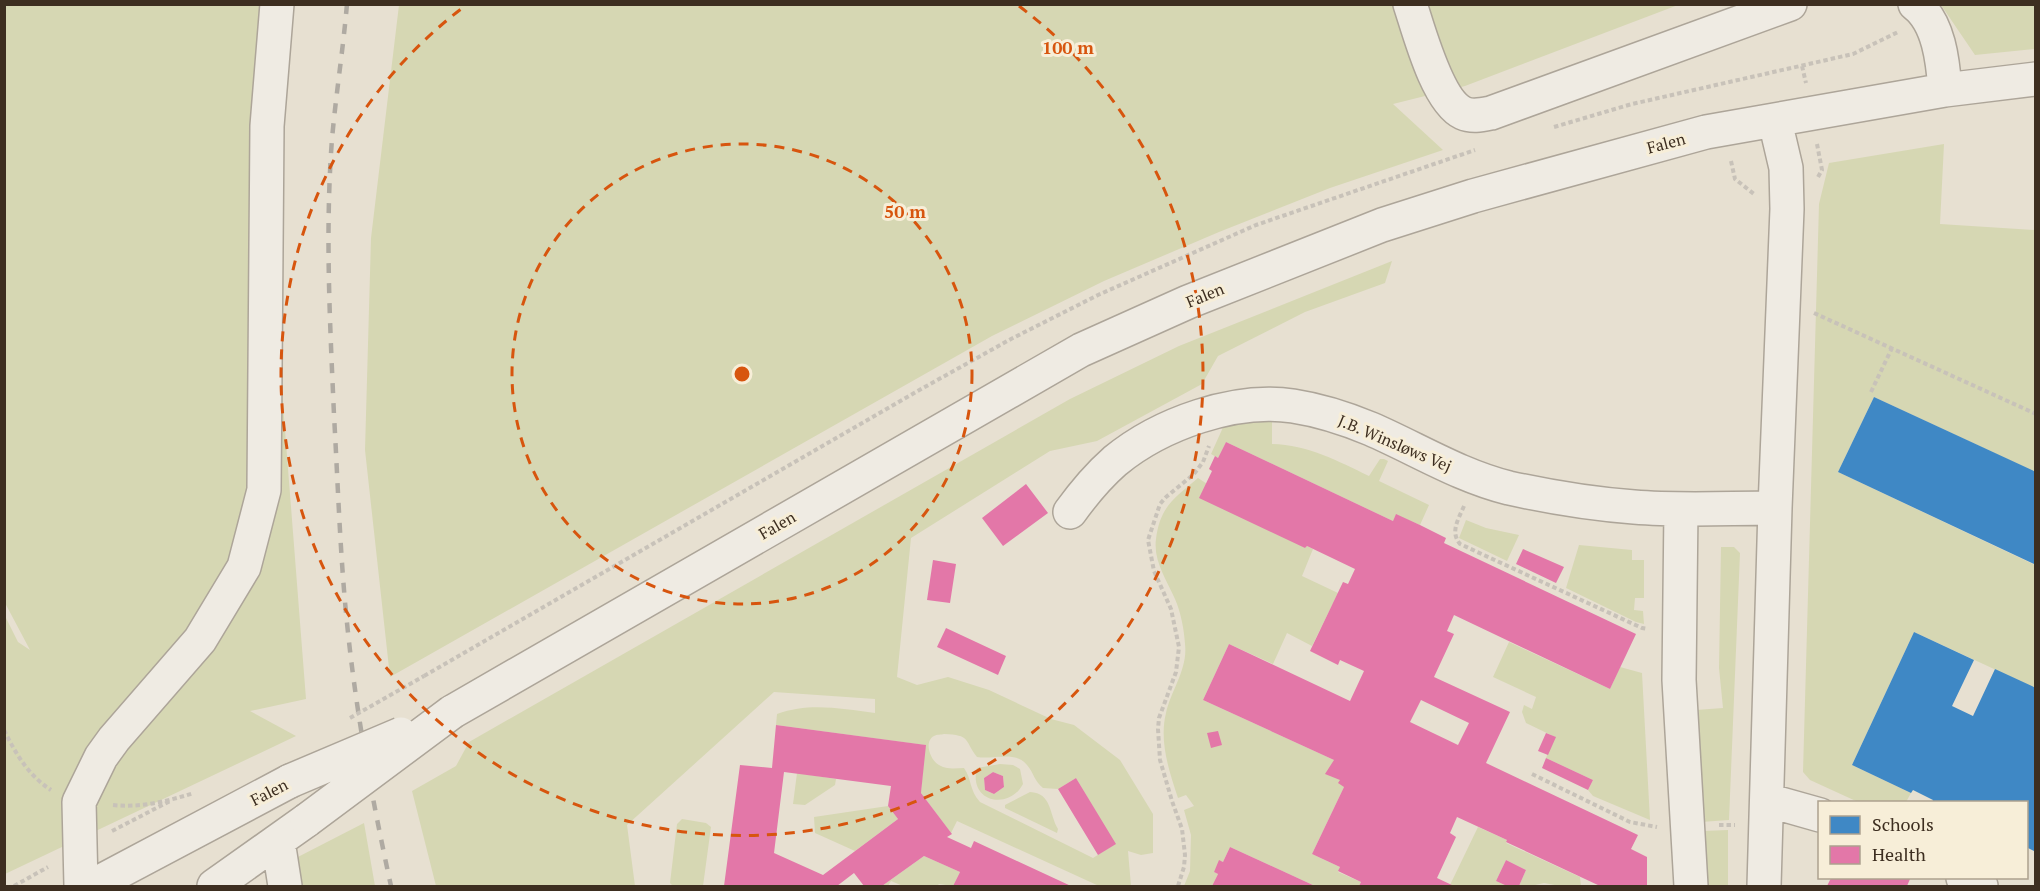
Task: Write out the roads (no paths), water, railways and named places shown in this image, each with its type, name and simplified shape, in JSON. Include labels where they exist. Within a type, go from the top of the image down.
[{"type":"street","points":[[81,886],[79,802],[83,793],[101,757],[114,739],[200,640],[244,567],[264,490],[267,126],[277,4]]},
{"type":"street","points":[[1410,4],[1440,88],[1455,108],[1463,113],[1476,116],[1491,113],[1790,4]]},
{"type":"street","points":[[1915,4],[1927,18],[1942,51],[1946,90]]},
{"type":"street","name":"Falen","points":[[214,886],[452,712],[1081,350],[1178,307],[1382,225],[1463,199],[1706,132],[1946,90],[2036,79]]},
{"type":"street","points":[[1764,886],[1775,508],[1787,209],[1786,168],[1775,121]]},
{"type":"street","name":"J.B. Winsløws Vej","points":[[1070,512],[1114,462],[1132,449],[1167,429],[1198,416],[1257,405],[1292,406],[1340,417],[1474,477],[1507,487],[1573,501],[1681,509],[1775,508]]},
{"type":"street","points":[[1681,509],[1679,680],[1691,886]]},
{"type":"street","name":"Falen","points":[[92,886],[290,781],[452,712]]},
{"type":"street","points":[[1766,813],[1818,815]]},
{"type":"street","points":[[278,841],[285,886]]},
{"type":"street","points":[[1965,879],[1982,886]]},
{"type":"railway","points":[[347,4],[330,174],[329,277],[334,415],[347,623],[365,755],[391,886]]}]
